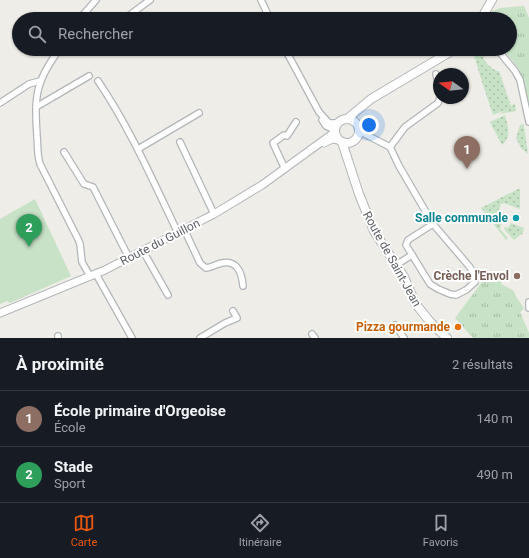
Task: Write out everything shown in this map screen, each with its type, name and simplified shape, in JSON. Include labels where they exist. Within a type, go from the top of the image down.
[{"type":"main road","points":[[485,12],[492,0]]},
{"type":"main road","points":[[394,86],[370,99],[347,119],[342,120],[336,128],[340,141],[351,142],[357,138],[359,114],[371,100],[443,56]]},
{"type":"main road","points":[[347,119],[354,121],[358,127]]},
{"type":"main road","name":"Route de Saint-Jean","points":[[340,141],[374,231],[404,277],[415,303],[431,323],[447,338]]},
{"type":"main road","name":"Route de Saint-Jean","points":[[351,142],[350,154],[359,194]]},
{"type":"street","points":[[86,12],[96,0]]},
{"type":"street","points":[[134,12],[150,0]]},
{"type":"street","points":[[261,0],[267,12]]},
{"type":"street","points":[[55,56],[40,81],[37,95],[38,156],[40,164],[78,239],[82,262],[93,275],[132,338]]},
{"type":"street","points":[[289,56],[319,112],[336,128]]},
{"type":"street","points":[[503,56],[520,80],[529,122]]},
{"type":"street","points":[[36,107],[89,76]]},
{"type":"street","points":[[0,103],[29,84],[40,81]]},
{"type":"street","points":[[98,81],[116,107],[181,231],[200,263],[206,268],[221,263],[232,263],[242,275],[243,286]]},
{"type":"street","points":[[390,148],[405,127],[438,104]]},
{"type":"street","points":[[138,149],[199,113]]},
{"type":"street","points":[[285,169],[273,143],[284,135],[287,136],[296,122]]},
{"type":"street","points":[[358,127],[390,148],[433,224],[469,266],[474,274],[475,282],[460,294],[450,294],[430,284],[406,245],[408,240],[433,224]]},
{"type":"street","name":"Route du Guillon","points":[[0,313],[93,275],[214,214],[262,186],[310,150],[336,128]]},
{"type":"street","name":"Route du Guillon","points":[[310,150],[328,140],[332,139],[340,141]]},
{"type":"street","points":[[180,142],[214,214]]},
{"type":"street","points":[[64,152],[84,184],[93,187],[129,258]]},
{"type":"street","points":[[143,251],[168,295]]},
{"type":"street","points":[[396,265],[412,255]]},
{"type":"street","points":[[529,302],[529,308]]},
{"type":"street","points":[[200,338],[225,323],[237,318],[233,311]]},
{"type":"street","points":[[395,325],[404,338]]},
{"type":"green space","points":[[524,6],[529,18],[529,114],[519,69],[509,56],[517,56],[517,12],[492,12],[500,8]]},
{"type":"green space","points":[[474,56],[484,56],[483,58],[487,64],[496,71],[499,71],[511,106],[515,104],[516,111],[499,114],[505,110],[493,115]]},
{"type":"green space","points":[[505,115],[508,135],[502,145],[490,122]]},
{"type":"green space","points":[[524,124],[528,154],[521,148],[516,138],[520,125]]},
{"type":"green space","points":[[520,189],[520,209],[504,203],[501,204],[498,214],[499,217],[503,218],[500,229],[508,238],[506,240],[481,208]]},
{"type":"green space","points":[[35,199],[71,276],[10,303],[7,301],[0,304],[0,219]]},
{"type":"green space","points":[[511,223],[524,228],[523,233],[514,240],[504,229],[505,227],[508,228]]},
{"type":"green space","points":[[491,270],[498,276],[505,270],[507,274],[501,284],[514,291],[523,307],[524,309],[520,312],[529,333],[529,338],[473,338],[455,318]]},
{"type":"place","name":"École primaire d'Orgeoise","points":[[467,169]]},
{"type":"place","name":"Salle communale","points":[[516,218]]},
{"type":"place","name":"Stade","points":[[29,247]]},
{"type":"place","name":"Crèche l'Envol","points":[[517,276]]},
{"type":"place","name":"Pizza gourmande","points":[[458,327]]}]
